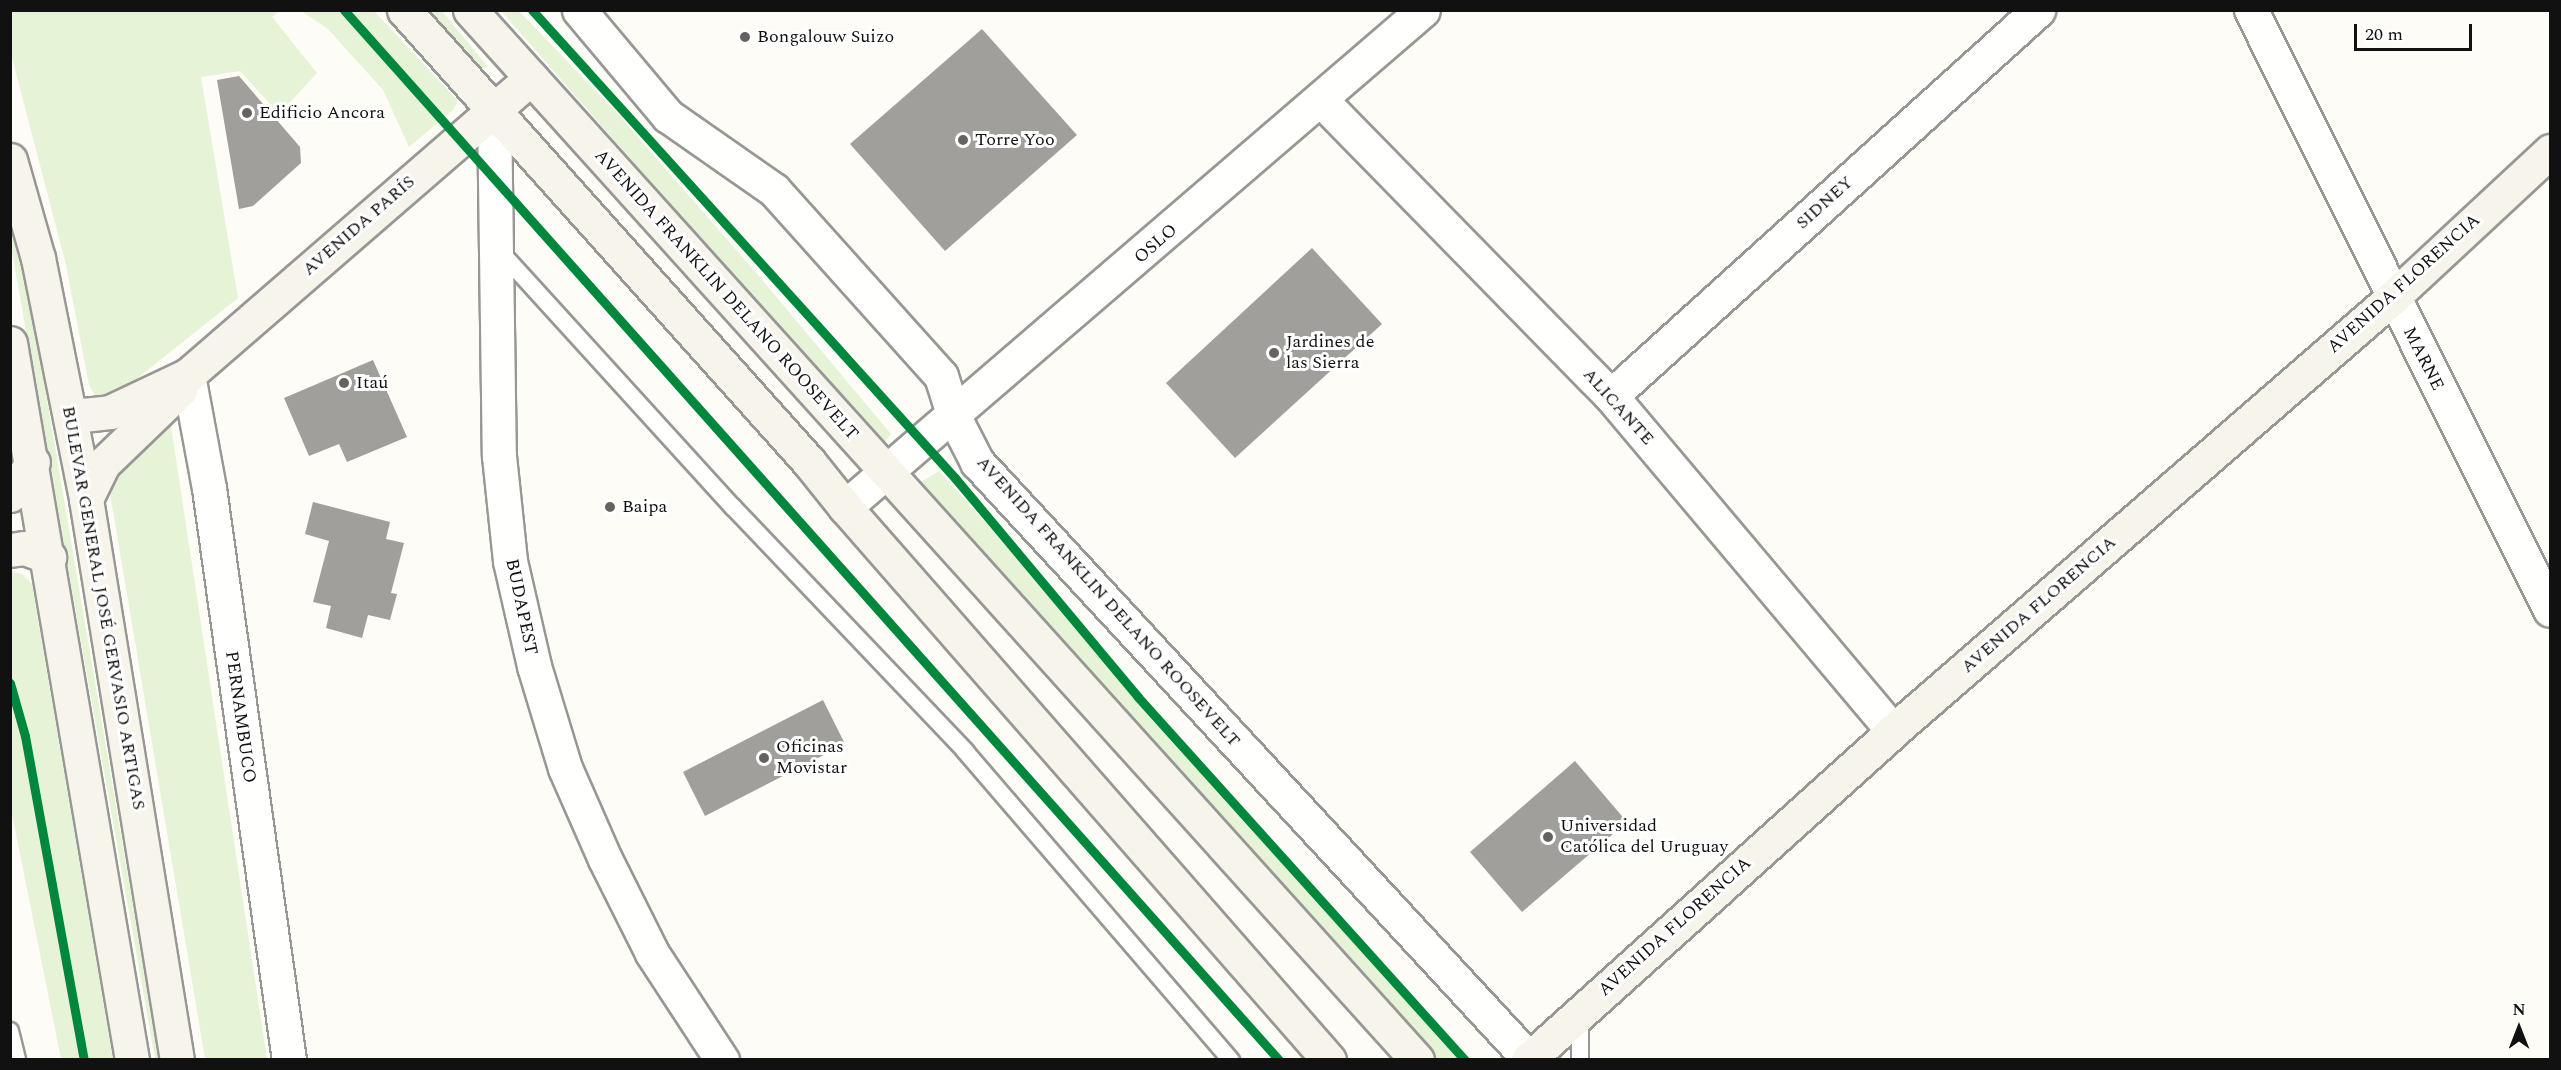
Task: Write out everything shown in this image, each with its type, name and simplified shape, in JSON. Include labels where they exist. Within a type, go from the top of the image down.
[{"type":"main road","points":[[404,10],[809,462],[845,507],[1329,1059]]},
{"type":"main road","name":"AVENIDA FRANKLIN DELANO ROOSEVELT","points":[[470,10],[885,473],[1417,1059]]},
{"type":"main road","name":"AVENIDA PARÍS","points":[[70,412],[96,415],[110,412],[188,375],[531,78]]},
{"type":"main road","name":"AVENIDA FLORENCIA","points":[[1529,1059],[1893,731],[2392,297],[2550,152]]},
{"type":"main road","name":"BULEVAR GENERAL JOSÉ GERVASIO ARTIGAS","points":[[10,160],[38,258],[70,412],[177,1059]]},
{"type":"main road","points":[[10,342],[49,556],[132,1059]]},
{"type":"main road","name":"AVENIDA PARÍS","points":[[86,499],[103,464],[144,422],[177,396],[188,375]]},
{"type":"main road","points":[[10,495],[33,462]]},
{"type":"main road","points":[[10,550],[25,548],[49,556]]},
{"type":"street","name":"AVENIDA FRANKLIN DELANO ROOSEVELT","points":[[579,10],[668,116],[774,190],[941,376],[954,417],[977,462],[1529,1059]]},
{"type":"street","name":"OSLO","points":[[845,507],[954,417],[1322,101],[1424,10]]},
{"type":"street","name":"SIDNEY","points":[[1611,396],[2038,10]]},
{"type":"street","name":"MARNE","points":[[2252,10],[2392,297],[2550,610]]},
{"type":"street","name":"ALICANTE","points":[[1322,101],[1611,396],[1893,731]]},
{"type":"street","name":"BUDAPEST","points":[[494,109],[499,456],[510,561],[534,666],[565,768],[605,859],[652,953],[722,1059]]},
{"type":"street","name":"PERNAMBUCO","points":[[188,375],[209,488],[289,1059]]},
{"type":"lane","points":[[495,246],[733,507],[964,752],[1231,1059]]},
{"type":"lane","points":[[1580,1013],[1580,1059]]},
{"type":"lane","points":[[10,1032],[17,1059]]},
{"type":"green space","points":[[11,11],[279,11],[272,17],[317,73],[279,114],[240,71],[201,77],[238,298],[115,396],[96,397],[89,385],[66,265],[11,54]]},
{"type":"green space","points":[[301,11],[374,11],[458,101],[453,110],[409,147],[383,90],[328,29]]},
{"type":"green space","points":[[431,11],[442,11],[488,67],[482,68]]},
{"type":"green space","points":[[501,11],[519,11],[616,112],[758,275],[891,434],[877,451],[744,288]]},
{"type":"green space","points":[[10,222],[31,305],[159,1059],[155,1059],[11,246]]},
{"type":"green space","points":[[171,426],[267,1059],[205,1059],[110,493],[111,480],[129,457]]},
{"type":"green space","points":[[939,471],[1468,1058],[1433,1059],[919,483]]},
{"type":"green space","points":[[10,571],[22,574],[32,584],[113,1059],[61,1059],[11,809]]},
{"type":"building","name":"Torre Yoo","points":[[982,29],[1077,135],[945,251],[850,144]]},
{"type":"building","name":"Edificio Ancora","points":[[239,76],[300,147],[301,163],[253,206],[239,209],[217,80]]},
{"type":"building","name":"Jardines de las Sierra","points":[[1312,248],[1382,324],[1235,458],[1166,383]]},
{"type":"building","points":[[373,360],[407,437],[347,462],[339,444],[309,456],[284,398]]},
{"type":"building","points":[[313,502],[390,522],[386,539],[404,543],[391,593],[397,594],[390,620],[368,615],[362,638],[326,628],[331,606],[313,602],[329,541],[305,534]]},
{"type":"building","name":"Oficinas Movistar","points":[[823,700],[845,744],[705,816],[683,772]]},
{"type":"building","name":"Universidad Católica del Uruguay","points":[[1575,761],[1627,822],[1522,912],[1470,852]]},
{"type":"cycle path","points":[[344,10],[1279,1060]]},
{"type":"cycle path","points":[[532,10],[955,478],[1138,697],[1465,1060]]},
{"type":"cycle path","points":[[10,683],[25,736],[84,1060]]},
{"type":"place","name":"Bongalouw Suizo","points":[[745,37]]},
{"type":"place","name":"Edificio Ancora","points":[[247,113]]},
{"type":"place","name":"Torre Yoo","points":[[963,140]]},
{"type":"place","name":"Jardines de las Sierra","points":[[1274,353]]},
{"type":"place","name":"Itaú","points":[[344,383]]},
{"type":"place","name":"Baipa","points":[[610,507]]},
{"type":"place","name":"Oficinas Movistar","points":[[764,758]]},
{"type":"place","name":"Universidad Católica del Uruguay","points":[[1548,837]]}]
